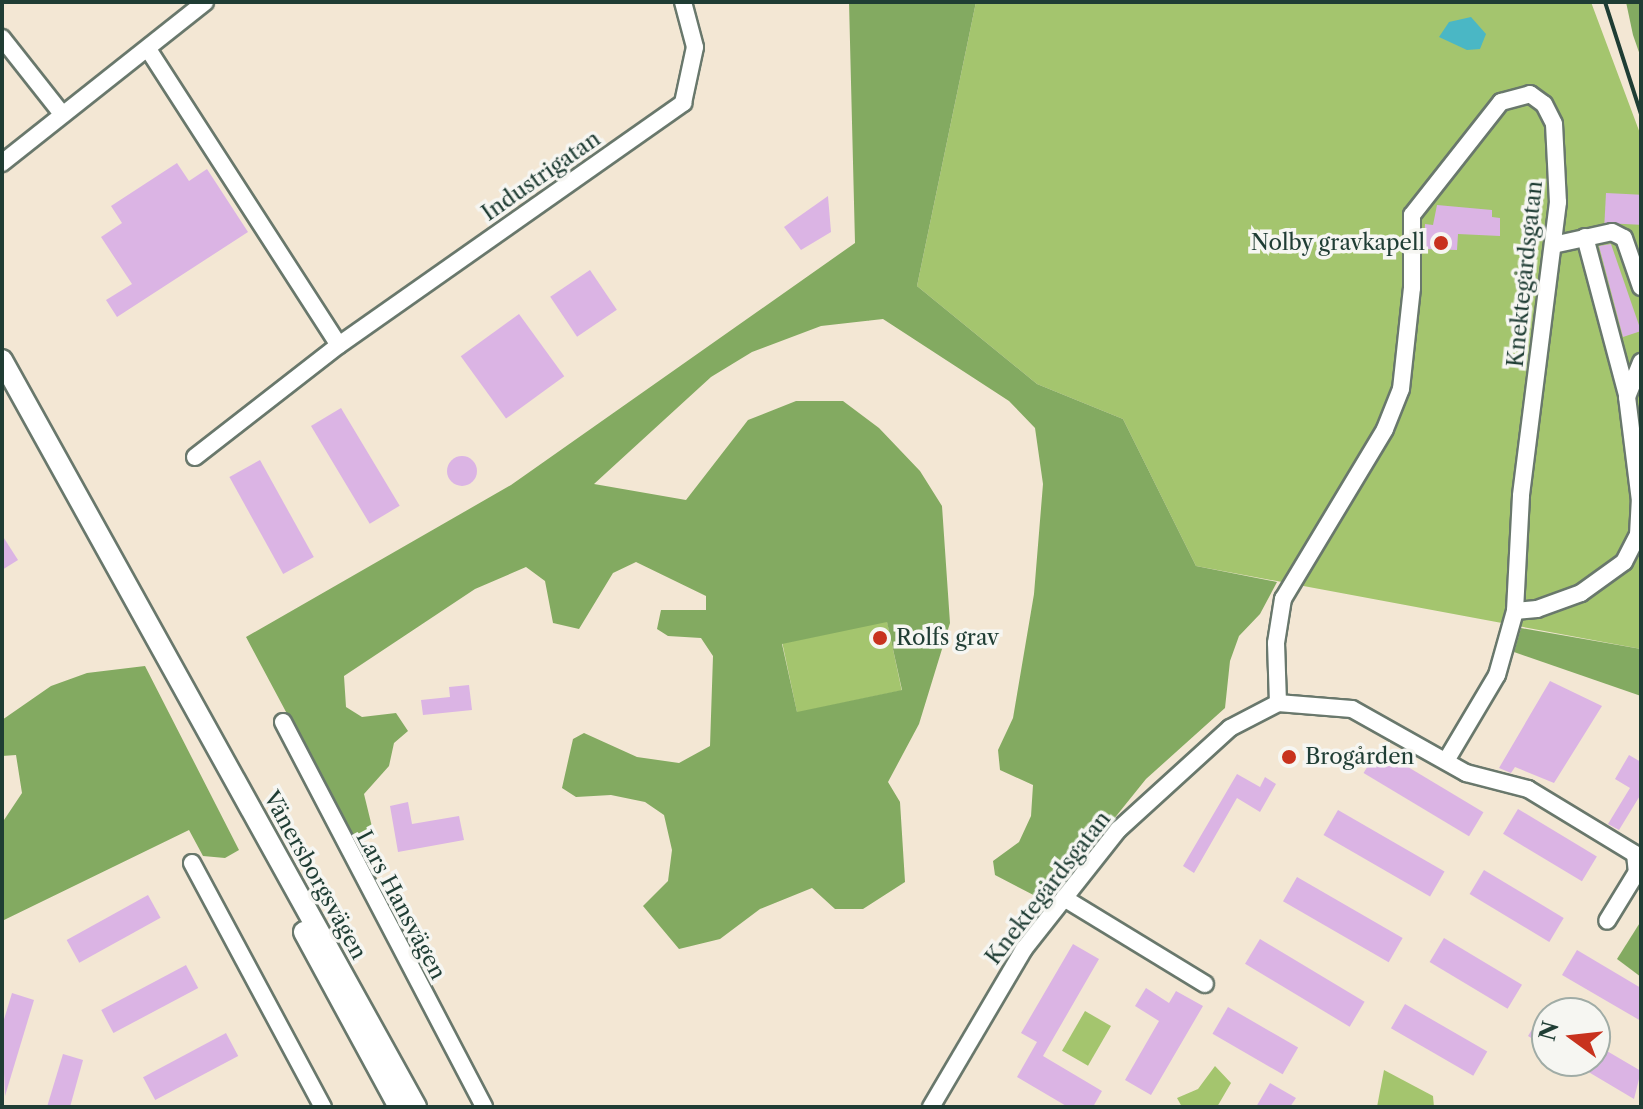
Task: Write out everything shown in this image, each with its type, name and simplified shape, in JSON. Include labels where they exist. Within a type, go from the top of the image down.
[{"type":"main road","name":"Vänersborgsvägen","points":[[2,360],[416,1107]]},
{"type":"main road","name":"Vänersborgsvägen","points":[[171,668],[399,1107]]},
{"type":"street","points":[[2,163],[205,2]]},
{"type":"street","name":"Industrigatan","points":[[195,457],[339,345],[683,103],[695,47],[683,2]]},
{"type":"street","points":[[2,38],[62,114]]},
{"type":"street","points":[[148,49],[339,345]]},
{"type":"street","name":"Knektegårdsgatan","points":[[931,1107],[983,1014],[1064,898],[1118,830],[1230,728],[1278,703],[1276,643],[1283,599],[1385,429],[1401,389],[1412,288],[1412,215],[1501,102],[1530,94],[1554,124],[1558,202],[1521,496],[1515,611],[1497,675],[1446,761]]},
{"type":"street","points":[[1553,245],[1612,232],[1624,238],[1641,287]]},
{"type":"street","points":[[1515,611],[1537,609],[1581,593],[1624,562],[1638,535],[1640,501],[1627,397],[1585,237]]},
{"type":"street","points":[[1627,397],[1641,362]]},
{"type":"street","points":[[1278,703],[1352,709],[1484,779],[1528,789],[1635,854],[1637,872],[1607,921]]},
{"type":"street","name":"Lars Hansvägen","points":[[283,722],[484,1107]]},
{"type":"street","points":[[192,863],[323,1107]]},
{"type":"street","points":[[1064,898],[1205,984]]},
{"type":"green space","points":[[849,2],[976,2],[917,286],[1037,384],[1123,419],[1196,566],[1277,582],[1260,614],[1239,636],[1230,661],[1225,708],[1146,779],[1047,902],[995,875],[993,861],[1019,842],[1031,816],[1033,785],[1000,770],[998,750],[1013,718],[1034,594],[1043,484],[1035,428],[1009,401],[883,319],[821,326],[752,352],[711,377],[594,484],[686,500],[748,420],[796,401],[843,401],[879,428],[920,471],[942,506],[950,623],[919,724],[888,782],[900,802],[905,882],[863,909],[835,909],[812,888],[760,909],[720,939],[679,949],[643,906],[668,881],[672,850],[664,815],[645,802],[611,795],[576,797],[562,788],[573,739],[584,733],[637,757],[679,763],[710,746],[713,656],[701,638],[668,636],[657,629],[661,610],[706,610],[706,596],[636,562],[613,573],[579,629],[553,623],[545,581],[526,567],[475,589],[344,676],[346,707],[362,717],[396,713],[408,731],[394,743],[389,766],[364,794],[373,831],[355,841],[246,637],[511,485],[855,243]],"holes":[[[887,622],[902,690],[797,712],[782,644]]]},
{"type":"green space","points":[[976,2],[1591,2],[1641,136],[1641,649],[1196,566],[1123,419],[1037,384],[917,286]]},
{"type":"green space","points":[[1626,2],[1641,2],[1641,58],[1633,35]]},
{"type":"green space","points":[[887,621],[902,690],[797,713],[782,643]]},
{"type":"green space","points":[[1521,628],[1641,649],[1641,696],[1514,652]]},
{"type":"green space","points":[[145,666],[239,850],[225,858],[203,856],[189,830],[2,921],[2,823],[22,793],[16,755],[2,756],[2,720],[51,686],[87,673]]},
{"type":"green space","points":[[1641,921],[1641,977],[1617,959]]},
{"type":"green space","points":[[1085,1011],[1111,1026],[1088,1066],[1062,1051]]},
{"type":"green space","points":[[1215,1066],[1231,1083],[1217,1107],[1182,1107],[1177,1098],[1198,1089]]},
{"type":"green space","points":[[1384,1070],[1433,1096],[1434,1107],[1377,1107]]},
{"type":"water","points":[[1471,17],[1486,34],[1480,49],[1467,50],[1439,37],[1449,22]]},
{"type":"building","points":[[177,163],[189,181],[207,169],[248,232],[117,317],[106,300],[132,284],[101,237],[122,223],[111,206]]},
{"type":"building","points":[[1606,193],[1641,195],[1639,225],[1604,223]]},
{"type":"building","points":[[828,196],[831,232],[801,250],[784,227]]},
{"type":"building","name":"Nolby gravkapell","points":[[1437,205],[1492,210],[1492,217],[1500,218],[1500,236],[1458,234],[1457,250],[1424,249],[1425,224],[1433,225]]},
{"type":"building","points":[[1611,244],[1641,331],[1623,337],[1599,246]]},
{"type":"building","points":[[590,270],[617,310],[577,337],[550,297]]},
{"type":"building","points":[[519,314],[564,376],[506,419],[461,356]]},
{"type":"building","points":[[341,408],[400,506],[370,524],[311,426]]},
{"type":"building","points":[[462,456],[473,460],[477,471],[473,482],[462,486],[451,482],[447,471],[451,460]]},
{"type":"building","points":[[260,460],[314,557],[283,574],[229,477]]},
{"type":"building","points":[[2,535],[18,560],[2,570]]},
{"type":"building","points":[[1550,681],[1602,706],[1554,783],[1515,767],[1511,773],[1499,768]]},
{"type":"building","points":[[469,685],[472,710],[423,715],[421,700],[450,697],[449,687]]},
{"type":"building","points":[[1378,749],[1483,812],[1469,836],[1364,773]]},
{"type":"building","points":[[1629,755],[1641,762],[1641,794],[1619,830],[1608,824],[1630,788],[1615,779]]},
{"type":"building","points":[[1237,774],[1260,787],[1265,777],[1276,784],[1260,812],[1237,798],[1194,873],[1183,866]]},
{"type":"building","points":[[408,802],[412,824],[459,816],[464,840],[398,852],[390,806]]},
{"type":"building","points":[[1518,809],[1597,856],[1582,881],[1503,834]]},
{"type":"building","points":[[1338,810],[1445,872],[1430,897],[1324,835]]},
{"type":"building","points":[[1484,870],[1564,918],[1549,942],[1470,894]]},
{"type":"building","points":[[1297,877],[1403,938],[1389,962],[1283,901]]},
{"type":"building","points":[[148,895],[161,918],[79,963],[67,940]]},
{"type":"building","points":[[1444,938],[1522,985],[1508,1009],[1430,962]]},
{"type":"building","points":[[1260,939],[1365,1002],[1350,1027],[1245,964]]},
{"type":"building","points":[[1073,944],[1099,959],[1043,1056],[1102,1091],[1093,1107],[1068,1107],[1017,1077],[1037,1042],[1021,1033]]},
{"type":"building","points":[[1577,950],[1641,988],[1641,1021],[1611,1004],[1611,997],[1600,997],[1562,975]]},
{"type":"building","points":[[186,965],[198,988],[113,1033],[101,1010]]},
{"type":"building","points":[[1146,988],[1169,1003],[1176,991],[1203,1006],[1151,1095],[1125,1080],[1159,1021],[1135,1006]]},
{"type":"building","points":[[12,993],[34,1000],[5,1096],[2,1026]]},
{"type":"building","points":[[1405,1004],[1487,1052],[1473,1076],[1391,1028]]},
{"type":"building","points":[[1228,1007],[1298,1048],[1283,1074],[1212,1034]]},
{"type":"building","points":[[226,1033],[238,1056],[155,1100],[143,1077]]},
{"type":"building","points":[[1611,1053],[1641,1071],[1634,1099],[1597,1077],[1611,1077]]},
{"type":"building","points":[[63,1054],[83,1060],[70,1107],[47,1107]]},
{"type":"building","points":[[1270,1083],[1296,1098],[1290,1107],[1256,1107]]},
{"type":"railway","points":[[1605,2],[1641,114]]},
{"type":"place","name":"Nolby gravkapell","points":[[1441,243]]},
{"type":"place","name":"Rolfs grav","points":[[880,638]]},
{"type":"place","name":"Brogården","points":[[1289,757]]}]
